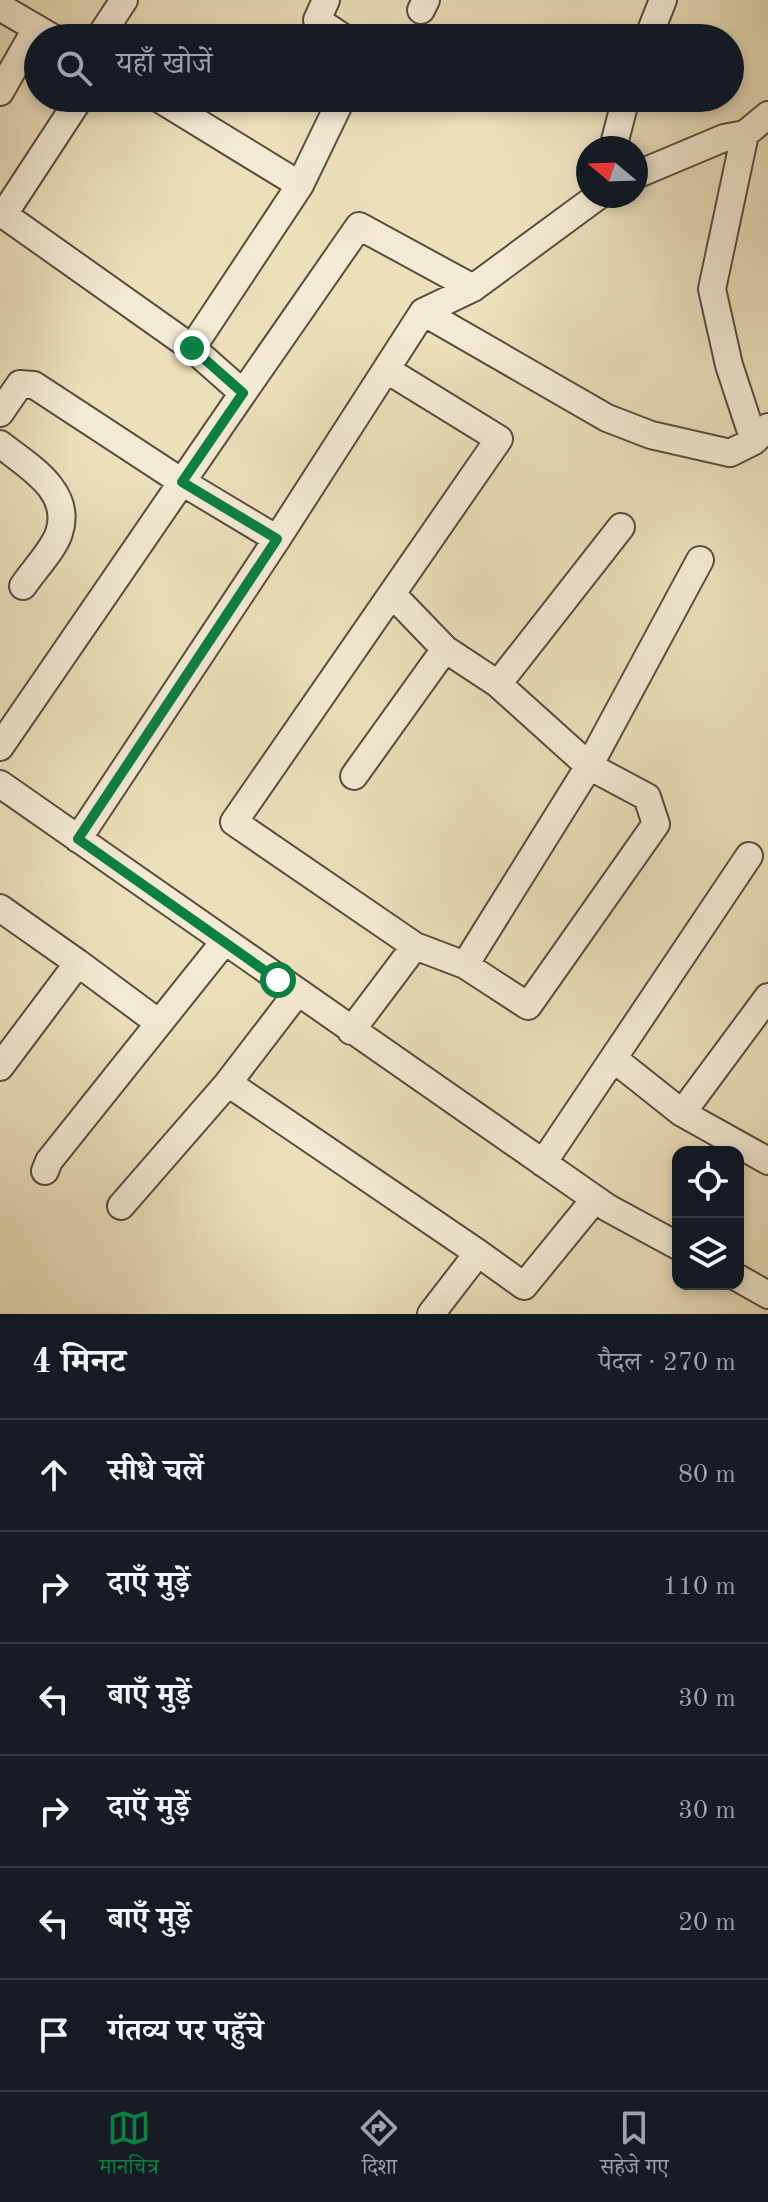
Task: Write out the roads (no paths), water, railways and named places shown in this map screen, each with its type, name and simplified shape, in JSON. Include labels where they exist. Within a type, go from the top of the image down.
[{"type":"street","points":[[108,24],[124,0]]},
{"type":"street","points":[[323,24],[317,20],[326,0]]},
{"type":"street","points":[[654,24],[663,0]]},
{"type":"street","points":[[0,7],[28,24]]},
{"type":"street","points":[[0,92],[24,61]]},
{"type":"street","points":[[71,112],[2,213],[192,348],[243,393]]},
{"type":"street","points":[[181,112],[300,185]]},
{"type":"street","points":[[192,348],[300,185],[335,112]]},
{"type":"street","points":[[616,136],[622,112]]},
{"type":"street","points":[[648,170],[724,138],[745,134],[768,115]]},
{"type":"street","points":[[423,312],[607,418],[651,435],[730,453],[761,434],[729,365],[712,289],[745,134]]},
{"type":"street","points":[[78,839],[423,312],[473,288],[582,208]]},
{"type":"street","points":[[0,747],[359,226],[473,288]]},
{"type":"street","points":[[387,370],[499,439],[234,822],[415,946],[465,965],[528,1006],[656,824],[647,797],[589,766],[498,684],[445,649],[392,594]]},
{"type":"street","points":[[0,413],[20,384],[34,385],[182,482],[277,539]]},
{"type":"street","points":[[0,444],[46,480],[58,499],[62,515],[59,535],[23,586]]},
{"type":"street","points":[[498,684],[621,527]]},
{"type":"street","points":[[465,965],[589,766],[700,560]]},
{"type":"street","points":[[354,776],[445,649]]},
{"type":"street","points":[[0,784],[595,1199],[672,1243]]},
{"type":"street","points":[[543,1163],[749,856]]},
{"type":"street","points":[[0,908],[159,1023]]},
{"type":"street","points":[[45,1171],[49,1161],[224,942]]},
{"type":"street","points":[[351,1031],[415,946]]},
{"type":"street","points":[[0,1067],[78,963]]},
{"type":"street","points":[[121,1206],[228,1083],[297,993]]},
{"type":"street","points":[[682,1113],[768,997]]},
{"type":"street","points":[[614,1059],[682,1113],[768,1161]]},
{"type":"street","points":[[228,1083],[524,1286],[595,1199]]},
{"type":"street","points":[[431,1314],[478,1253]]},
{"type":"street","points":[[744,1281],[768,1295]]}]
